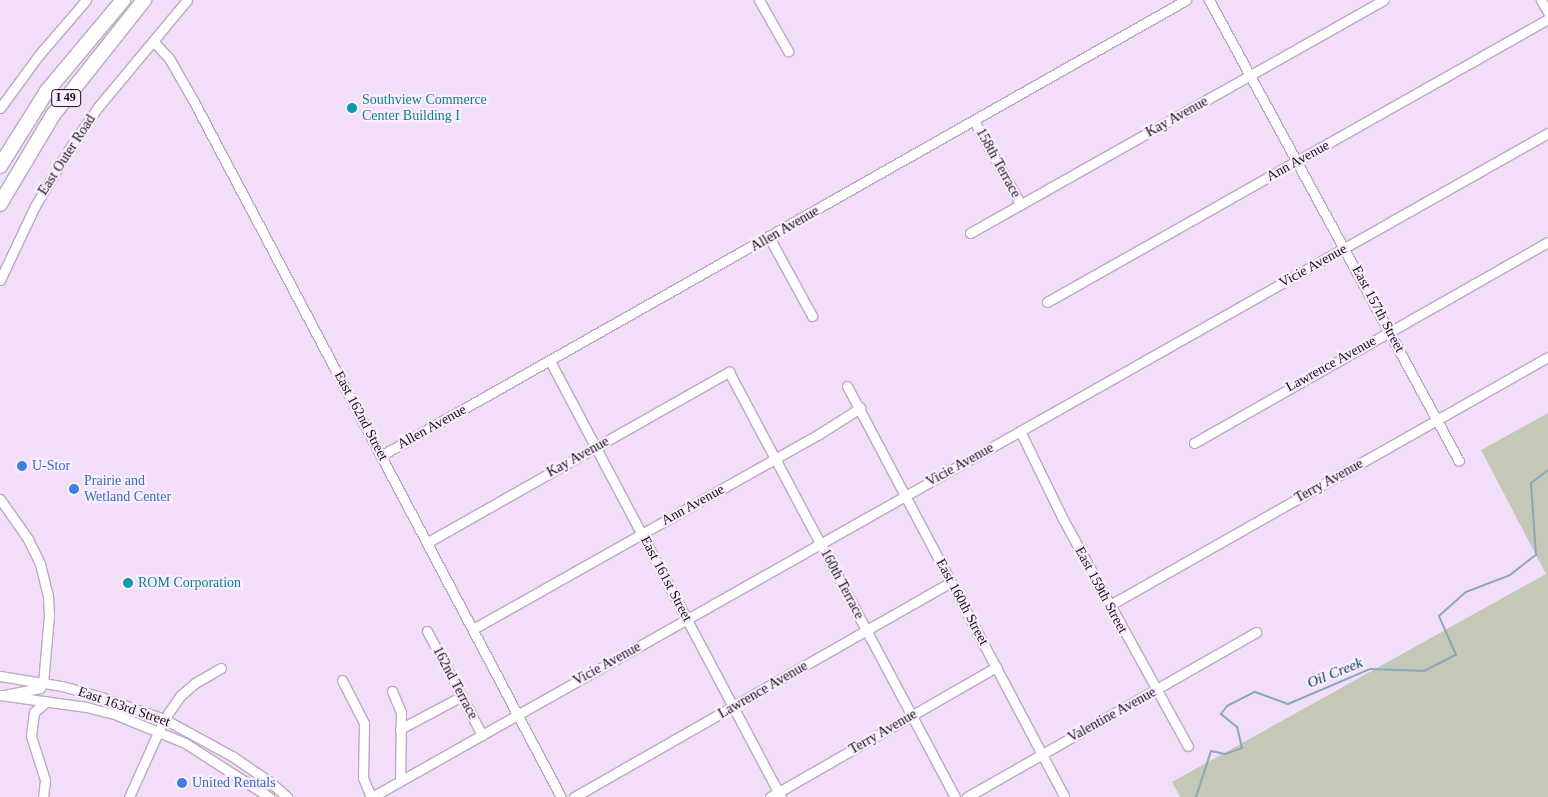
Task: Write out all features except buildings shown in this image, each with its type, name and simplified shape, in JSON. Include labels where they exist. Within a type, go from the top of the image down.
[{"type":"highway","name":"I 49","points":[[0,166],[48,91],[123,0]]},
{"type":"highway","name":"I 49","points":[[0,204],[53,114],[144,0]]},
{"type":"street","points":[[0,108],[38,56],[86,0]]},
{"type":"street","name":"East Outer Road","points":[[0,280],[35,206],[69,149],[98,108],[187,0]]},
{"type":"street","points":[[759,0],[788,51]]},
{"type":"street","name":"Allen Avenue","points":[[382,455],[770,238],[1186,0]]},
{"type":"street","name":"East 157th Street","points":[[1209,0],[1390,331],[1459,462]]},
{"type":"street","name":"Kay Avenue","points":[[970,233],[1384,0]]},
{"type":"street","points":[[1541,0],[1548,12]]},
{"type":"street","name":"Ann Avenue","points":[[1047,302],[1298,162],[1548,19]]},
{"type":"street","name":"East 162nd Street","points":[[153,41],[169,58],[178,72],[428,542],[561,797]]},
{"type":"street","name":"158th Terrace","points":[[974,121],[1021,205]]},
{"type":"street","name":"Vicie Avenue","points":[[372,797],[1548,132]]},
{"type":"street","points":[[770,238],[812,316]]},
{"type":"street","name":"Lawrence Avenue","points":[[1194,443],[1548,242]]},
{"type":"street","name":"Terry Avenue","points":[[1110,606],[1548,357]]},
{"type":"street","name":"East 161st Street","points":[[550,361],[734,706],[777,795]]},
{"type":"street","name":"Kay Avenue","points":[[428,542],[729,372]]},
{"type":"street","name":"160th Terrace","points":[[729,372],[955,797]]},
{"type":"street","name":"East 160th Street","points":[[847,386],[1064,796]]},
{"type":"street","name":"Ann Avenue","points":[[473,629],[776,458],[860,408]]},
{"type":"street","name":"East 159th Street","points":[[1020,431],[1063,519],[1155,691],[1188,746]]},
{"type":"street","points":[[0,499],[28,539],[40,564],[45,581],[49,615],[43,683],[40,688],[13,691],[0,695]]},
{"type":"street","name":"Lawrence Avenue","points":[[574,797],[951,582]]},
{"type":"street","name":"162nd Terrace","points":[[427,631],[482,735]]},
{"type":"street","name":"Valentine Avenue","points":[[967,797],[1256,632]]},
{"type":"street","points":[[129,797],[160,733],[164,719],[180,696],[190,687],[221,668]]},
{"type":"street","name":"Terry Avenue","points":[[777,795],[996,668]]},
{"type":"street","name":"East 163rd Street","points":[[0,676],[43,683],[98,696],[164,719],[232,756],[270,782],[287,797]]},
{"type":"street","points":[[342,680],[364,723],[363,778],[372,797]]},
{"type":"street","points":[[392,691],[401,712],[400,781]]},
{"type":"street","name":"East 163rd Street","points":[[0,695],[86,707],[117,715],[185,743],[269,797]]},
{"type":"street","points":[[400,729],[462,696]]},
{"type":"street","points":[[24,699],[34,712]]},
{"type":"street","points":[[43,797],[45,780],[31,736],[34,712],[46,702]]},
{"type":"green space","points":[[1548,413],[1548,797],[1180,797],[1172,782],[1546,574],[1481,450]]},
{"type":"waterway","name":"Oil Creek","points":[[1196,797],[1211,751],[1225,754],[1242,748],[1237,727],[1221,714],[1227,706],[1255,692],[1288,704],[1370,669],[1424,671],[1456,655],[1439,616],[1466,592],[1510,575],[1536,555],[1531,483],[1548,470]]},
{"type":"place","name":"Southview Commerce Center Building I","points":[[352,108]]},
{"type":"place","name":"U-Stor","points":[[22,466]]},
{"type":"place","name":"Prairie and Wetland Center","points":[[74,489]]},
{"type":"place","name":"ROM Corporation","points":[[128,583]]},
{"type":"place","name":"United Rentals","points":[[182,783]]}]
